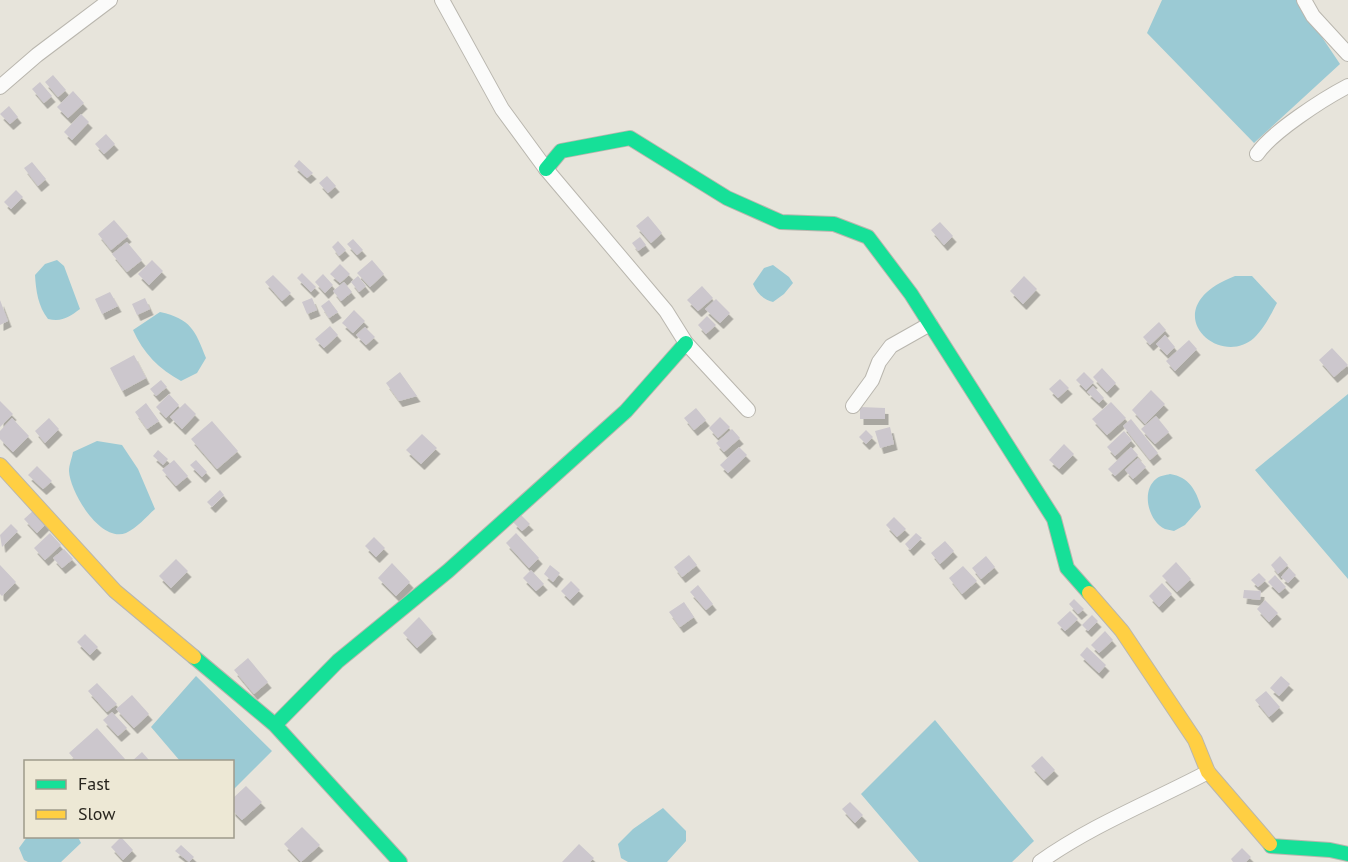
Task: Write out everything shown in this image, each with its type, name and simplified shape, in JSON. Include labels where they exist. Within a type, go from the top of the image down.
[{"type":"main road","points":[[546,169],[561,152],[630,138],[727,198],[781,222],[834,224],[868,237],[911,294],[1054,519],[1067,568],[1122,631],[1195,740],[1208,772],[1271,846],[1330,850],[1348,854]]},
{"type":"main road","points":[[275,725],[338,661],[448,571],[626,411],[686,342]]},
{"type":"main road","points":[[0,465],[115,591],[275,725],[400,862]]},
{"type":"street","points":[[0,87],[37,55],[110,0]]},
{"type":"street","points":[[442,0],[502,110],[546,169],[666,311],[686,342],[748,410]]},
{"type":"street","points":[[1304,0],[1313,16],[1348,54]]},
{"type":"street","points":[[1257,154],[1265,143],[1284,128],[1348,86]]},
{"type":"street","points":[[853,406],[872,380],[879,362],[891,346],[930,324]]},
{"type":"street","points":[[1040,862],[1098,825],[1161,797],[1208,772]]},
{"type":"water","points":[[1162,0],[1297,0],[1340,64],[1254,143],[1147,33]]},
{"type":"water","points":[[57,260],[64,266],[80,309],[66,318],[53,320],[48,319],[40,304],[35,275],[45,264]]},
{"type":"water","points":[[773,265],[793,283],[773,302],[760,295],[753,284],[764,268]]},
{"type":"water","points":[[1235,276],[1252,276],[1277,303],[1254,338],[1239,346],[1224,346],[1210,341],[1200,331],[1195,318],[1198,304],[1211,289]]},
{"type":"water","points":[[160,312],[179,318],[191,327],[206,358],[197,373],[181,381],[152,360],[133,330]]},
{"type":"water","points":[[1348,394],[1348,579],[1255,470]]},
{"type":"water","points":[[97,441],[122,445],[138,469],[155,509],[126,533],[116,534],[97,523],[88,514],[71,480],[69,469],[73,452]]},
{"type":"water","points":[[1170,474],[1182,478],[1191,485],[1201,507],[1185,525],[1174,531],[1159,525],[1154,520],[1148,506],[1151,484],[1161,476]]},
{"type":"water","points":[[196,676],[272,751],[234,789],[234,760],[179,760],[151,727]]},
{"type":"water","points":[[935,720],[1034,841],[1012,862],[919,862],[861,794]]},
{"type":"water","points":[[663,808],[686,831],[686,841],[667,862],[628,862],[621,858],[618,844],[633,829]]},
{"type":"water","points":[[26,838],[78,838],[81,843],[61,862],[28,862],[24,860],[19,848]]},
{"type":"building","points":[[53,75],[66,90],[58,97],[45,82]]},
{"type":"building","points":[[40,82],[52,96],[44,103],[32,89]]},
{"type":"building","points":[[73,91],[84,103],[68,118],[57,107]]},
{"type":"building","points":[[9,106],[18,117],[10,124],[0,114]]},
{"type":"building","points":[[81,114],[89,122],[72,140],[64,132]]},
{"type":"building","points":[[106,134],[115,144],[104,154],[95,144]]},
{"type":"building","points":[[299,160],[313,173],[307,178],[294,166]]},
{"type":"building","points":[[32,162],[46,179],[38,186],[24,168]]},
{"type":"building","points":[[327,176],[336,186],[328,193],[319,183]]},
{"type":"building","points":[[16,190],[23,197],[11,209],[4,202]]},
{"type":"building","points":[[648,216],[662,233],[651,243],[636,226]]},
{"type":"building","points":[[114,220],[128,236],[111,250],[98,234]]},
{"type":"building","points":[[940,222],[953,236],[944,245],[931,230]]},
{"type":"building","points":[[640,237],[646,245],[638,251],[632,243]]},
{"type":"building","points":[[353,239],[363,250],[357,255],[347,244]]},
{"type":"building","points":[[338,241],[346,250],[339,256],[332,247]]},
{"type":"building","points":[[127,242],[142,260],[127,272],[112,254]]},
{"type":"building","points":[[152,260],[163,271],[149,285],[138,274]]},
{"type":"building","points":[[372,260],[384,274],[370,287],[357,273]]},
{"type":"building","points":[[340,264],[350,274],[340,283],[330,274]]},
{"type":"building","points":[[302,273],[316,287],[311,292],[297,278]]},
{"type":"building","points":[[323,274],[333,285],[325,293],[315,282]]},
{"type":"building","points":[[273,275],[291,293],[282,301],[265,282]]},
{"type":"building","points":[[358,276],[366,286],[359,292],[351,282]]},
{"type":"building","points":[[1024,276],[1037,289],[1023,304],[1010,291]]},
{"type":"building","points":[[344,282],[352,292],[341,301],[333,291]]},
{"type":"building","points":[[702,286],[713,298],[698,311],[687,300]]},
{"type":"building","points":[[110,292],[118,306],[102,314],[95,299]]},
{"type":"building","points":[[145,298],[150,309],[137,315],[132,304]]},
{"type":"building","points":[[312,298],[317,310],[307,314],[302,302]]},
{"type":"building","points":[[716,299],[730,313],[720,323],[705,309]]},
{"type":"building","points":[[0,300],[8,321],[0,325]]},
{"type":"building","points":[[329,300],[338,312],[329,318],[321,306]]},
{"type":"building","points":[[354,310],[365,321],[353,333],[342,323]]},
{"type":"building","points":[[707,316],[716,325],[706,334],[698,325]]},
{"type":"building","points":[[1159,322],[1166,330],[1150,345],[1143,337]]},
{"type":"building","points":[[330,326],[338,335],[324,348],[315,339]]},
{"type":"building","points":[[365,327],[375,337],[366,345],[356,335]]},
{"type":"building","points":[[1165,335],[1175,347],[1167,355],[1156,344]]},
{"type":"building","points":[[1189,340],[1197,349],[1175,371],[1166,361]]},
{"type":"building","points":[[1332,348],[1348,365],[1334,377],[1319,360]]},
{"type":"building","points":[[134,355],[146,378],[122,391],[110,368]]},
{"type":"building","points":[[1102,368],[1116,383],[1107,392],[1093,377]]},
{"type":"building","points":[[400,372],[417,396],[399,401],[386,383]]},
{"type":"building","points":[[1084,372],[1094,382],[1086,390],[1076,380]]},
{"type":"building","points":[[1060,379],[1069,388],[1058,398],[1049,389]]},
{"type":"building","points":[[161,380],[167,387],[156,396],[150,389]]},
{"type":"building","points":[[1093,386],[1104,398],[1099,403],[1087,392]]},
{"type":"building","points":[[1151,390],[1165,404],[1145,424],[1132,410]]},
{"type":"building","points":[[169,394],[179,405],[166,418],[156,407]]},
{"type":"building","points":[[0,401],[13,414],[0,427]]},
{"type":"building","points":[[1111,402],[1126,418],[1107,435],[1092,419]]},
{"type":"building","points":[[146,403],[159,421],[147,429],[135,412]]},
{"type":"building","points":[[185,403],[196,414],[182,429],[170,417]]},
{"type":"building","points":[[860,407],[885,408],[885,419],[860,419]]},
{"type":"building","points":[[696,408],[706,420],[694,430],[684,418]]},
{"type":"building","points":[[1156,416],[1169,432],[1155,444],[1141,429]]},
{"type":"building","points":[[720,417],[730,427],[718,438],[709,428]]},
{"type":"building","points":[[12,418],[29,436],[13,452],[0,439],[0,431]]},
{"type":"building","points":[[49,418],[59,429],[45,443],[35,431]]},
{"type":"building","points":[[1131,419],[1158,453],[1150,460],[1123,426]]},
{"type":"building","points":[[212,421],[238,451],[217,469],[191,439]]},
{"type":"building","points":[[890,427],[894,444],[880,448],[875,431]]},
{"type":"building","points":[[732,429],[740,438],[724,452],[716,443]]},
{"type":"building","points":[[866,430],[873,437],[866,444],[859,437]]},
{"type":"building","points":[[1124,431],[1132,440],[1115,456],[1107,447]]},
{"type":"building","points":[[422,434],[437,448],[421,464],[406,450]]},
{"type":"building","points":[[1064,444],[1074,454],[1059,469],[1049,460]]},
{"type":"building","points":[[739,447],[747,455],[728,473],[720,465]]},
{"type":"building","points":[[1131,447],[1138,455],[1115,476],[1108,469]]},
{"type":"building","points":[[158,450],[168,459],[163,465],[153,456]]},
{"type":"building","points":[[1138,458],[1146,467],[1133,479],[1125,470]]},
{"type":"building","points":[[174,460],[188,476],[176,486],[162,470]]},
{"type":"building","points":[[196,460],[207,472],[202,477],[190,465]]},
{"type":"building","points":[[37,466],[52,481],[43,489],[28,475]]},
{"type":"building","points":[[220,490],[224,495],[212,507],[207,502]]},
{"type":"building","points":[[34,510],[47,523],[37,533],[24,519]]},
{"type":"building","points":[[521,515],[530,524],[522,531],[513,522]]},
{"type":"building","points":[[894,517],[906,529],[897,537],[886,525]]},
{"type":"building","points":[[11,524],[18,531],[2,547],[0,535]]},
{"type":"building","points":[[50,533],[61,545],[45,560],[34,548]]},
{"type":"building","points":[[516,533],[539,558],[529,568],[506,543]]},
{"type":"building","points":[[916,533],[922,538],[910,550],[905,544]]},
{"type":"building","points":[[374,537],[385,548],[376,557],[365,546]]},
{"type":"building","points":[[945,541],[954,551],[940,564],[931,553]]},
{"type":"building","points":[[64,549],[73,559],[62,568],[53,558]]},
{"type":"building","points":[[689,555],[697,565],[682,577],[674,567]]},
{"type":"building","points":[[986,556],[995,567],[981,579],[972,568]]},
{"type":"building","points":[[1280,556],[1288,565],[1278,574],[1271,565]]},
{"type":"building","points":[[176,559],[188,571],[171,588],[159,576]]},
{"type":"building","points":[[1176,562],[1191,579],[1177,592],[1162,576]]},
{"type":"building","points":[[392,563],[410,582],[396,596],[378,578]]},
{"type":"building","points":[[0,565],[16,582],[2,596],[0,594]]},
{"type":"building","points":[[550,565],[560,573],[553,582],[544,574]]},
{"type":"building","points":[[963,566],[977,581],[962,594],[949,578]]},
{"type":"building","points":[[1289,568],[1296,575],[1288,583],[1281,577]]},
{"type":"building","points":[[531,570],[544,584],[536,591],[523,578]]},
{"type":"building","points":[[1259,573],[1266,580],[1258,587],[1251,580]]},
{"type":"building","points":[[1275,575],[1286,587],[1279,593],[1268,582]]},
{"type":"building","points":[[571,581],[580,590],[570,600],[561,591]]},
{"type":"building","points":[[1162,583],[1172,594],[1159,607],[1149,596]]},
{"type":"building","points":[[698,585],[713,604],[706,610],[690,592]]},
{"type":"building","points":[[1244,590],[1261,591],[1260,600],[1243,598]]},
{"type":"building","points":[[1074,599],[1084,609],[1078,614],[1069,604]]},
{"type":"building","points":[[1265,600],[1278,613],[1269,622],[1257,609]]},
{"type":"building","points":[[684,602],[694,617],[680,627],[669,612]]},
{"type":"building","points":[[1070,611],[1078,619],[1065,631],[1057,623]]},
{"type":"building","points":[[1092,615],[1098,621],[1088,631],[1082,625]]},
{"type":"building","points":[[419,617],[433,633],[417,648],[403,633]]},
{"type":"building","points":[[1105,631],[1113,640],[1099,653],[1091,645]]},
{"type":"building","points":[[85,634],[98,647],[90,655],[77,642]]},
{"type":"building","points":[[1087,647],[1106,665],[1099,673],[1080,655]]},
{"type":"building","points":[[248,658],[268,682],[254,694],[234,670]]},
{"type":"building","points":[[1281,676],[1290,684],[1279,696],[1270,688]]},
{"type":"building","points":[[97,683],[117,704],[107,712],[88,691]]},
{"type":"building","points":[[1266,691],[1280,707],[1269,717],[1255,700]]},
{"type":"building","points":[[132,695],[149,714],[134,728],[116,709]]},
{"type":"building","points":[[112,712],[127,728],[118,736],[103,720]]},
{"type":"building","points":[[97,728],[125,759],[75,760],[69,753]]},
{"type":"building","points":[[142,752],[149,760],[133,760]]},
{"type":"building","points":[[1042,756],[1055,770],[1044,780],[1031,766]]},
{"type":"building","points":[[246,786],[262,802],[242,820],[234,812],[234,797]]},
{"type":"building","points":[[850,802],[863,815],[855,823],[842,809]]},
{"type":"building","points":[[302,827],[320,845],[301,862],[284,844]]},
{"type":"building","points":[[122,838],[133,850],[123,860],[111,847]]},
{"type":"building","points":[[579,844],[594,858],[590,862],[562,862]]},
{"type":"building","points":[[181,845],[194,857],[189,862],[175,851]]},
{"type":"building","points":[[1242,848],[1251,857],[1246,862],[1233,862],[1231,859]]},
{"type":"traffic: fast","points":[[546,169],[561,151],[630,138],[727,198],[781,222],[834,224],[868,237],[911,294],[1054,519],[1067,568],[1089,593]]},
{"type":"traffic: fast","points":[[275,725],[338,661],[448,571],[626,411],[686,343]]},
{"type":"traffic: fast","points":[[194,657],[275,725],[400,862]]},
{"type":"traffic: fast","points":[[1270,844],[1271,846],[1330,850],[1348,854]]},
{"type":"traffic: slow","points":[[0,465],[115,591],[194,657]]},
{"type":"traffic: slow","points":[[1089,593],[1122,631],[1195,740],[1208,772],[1270,844]]}]
